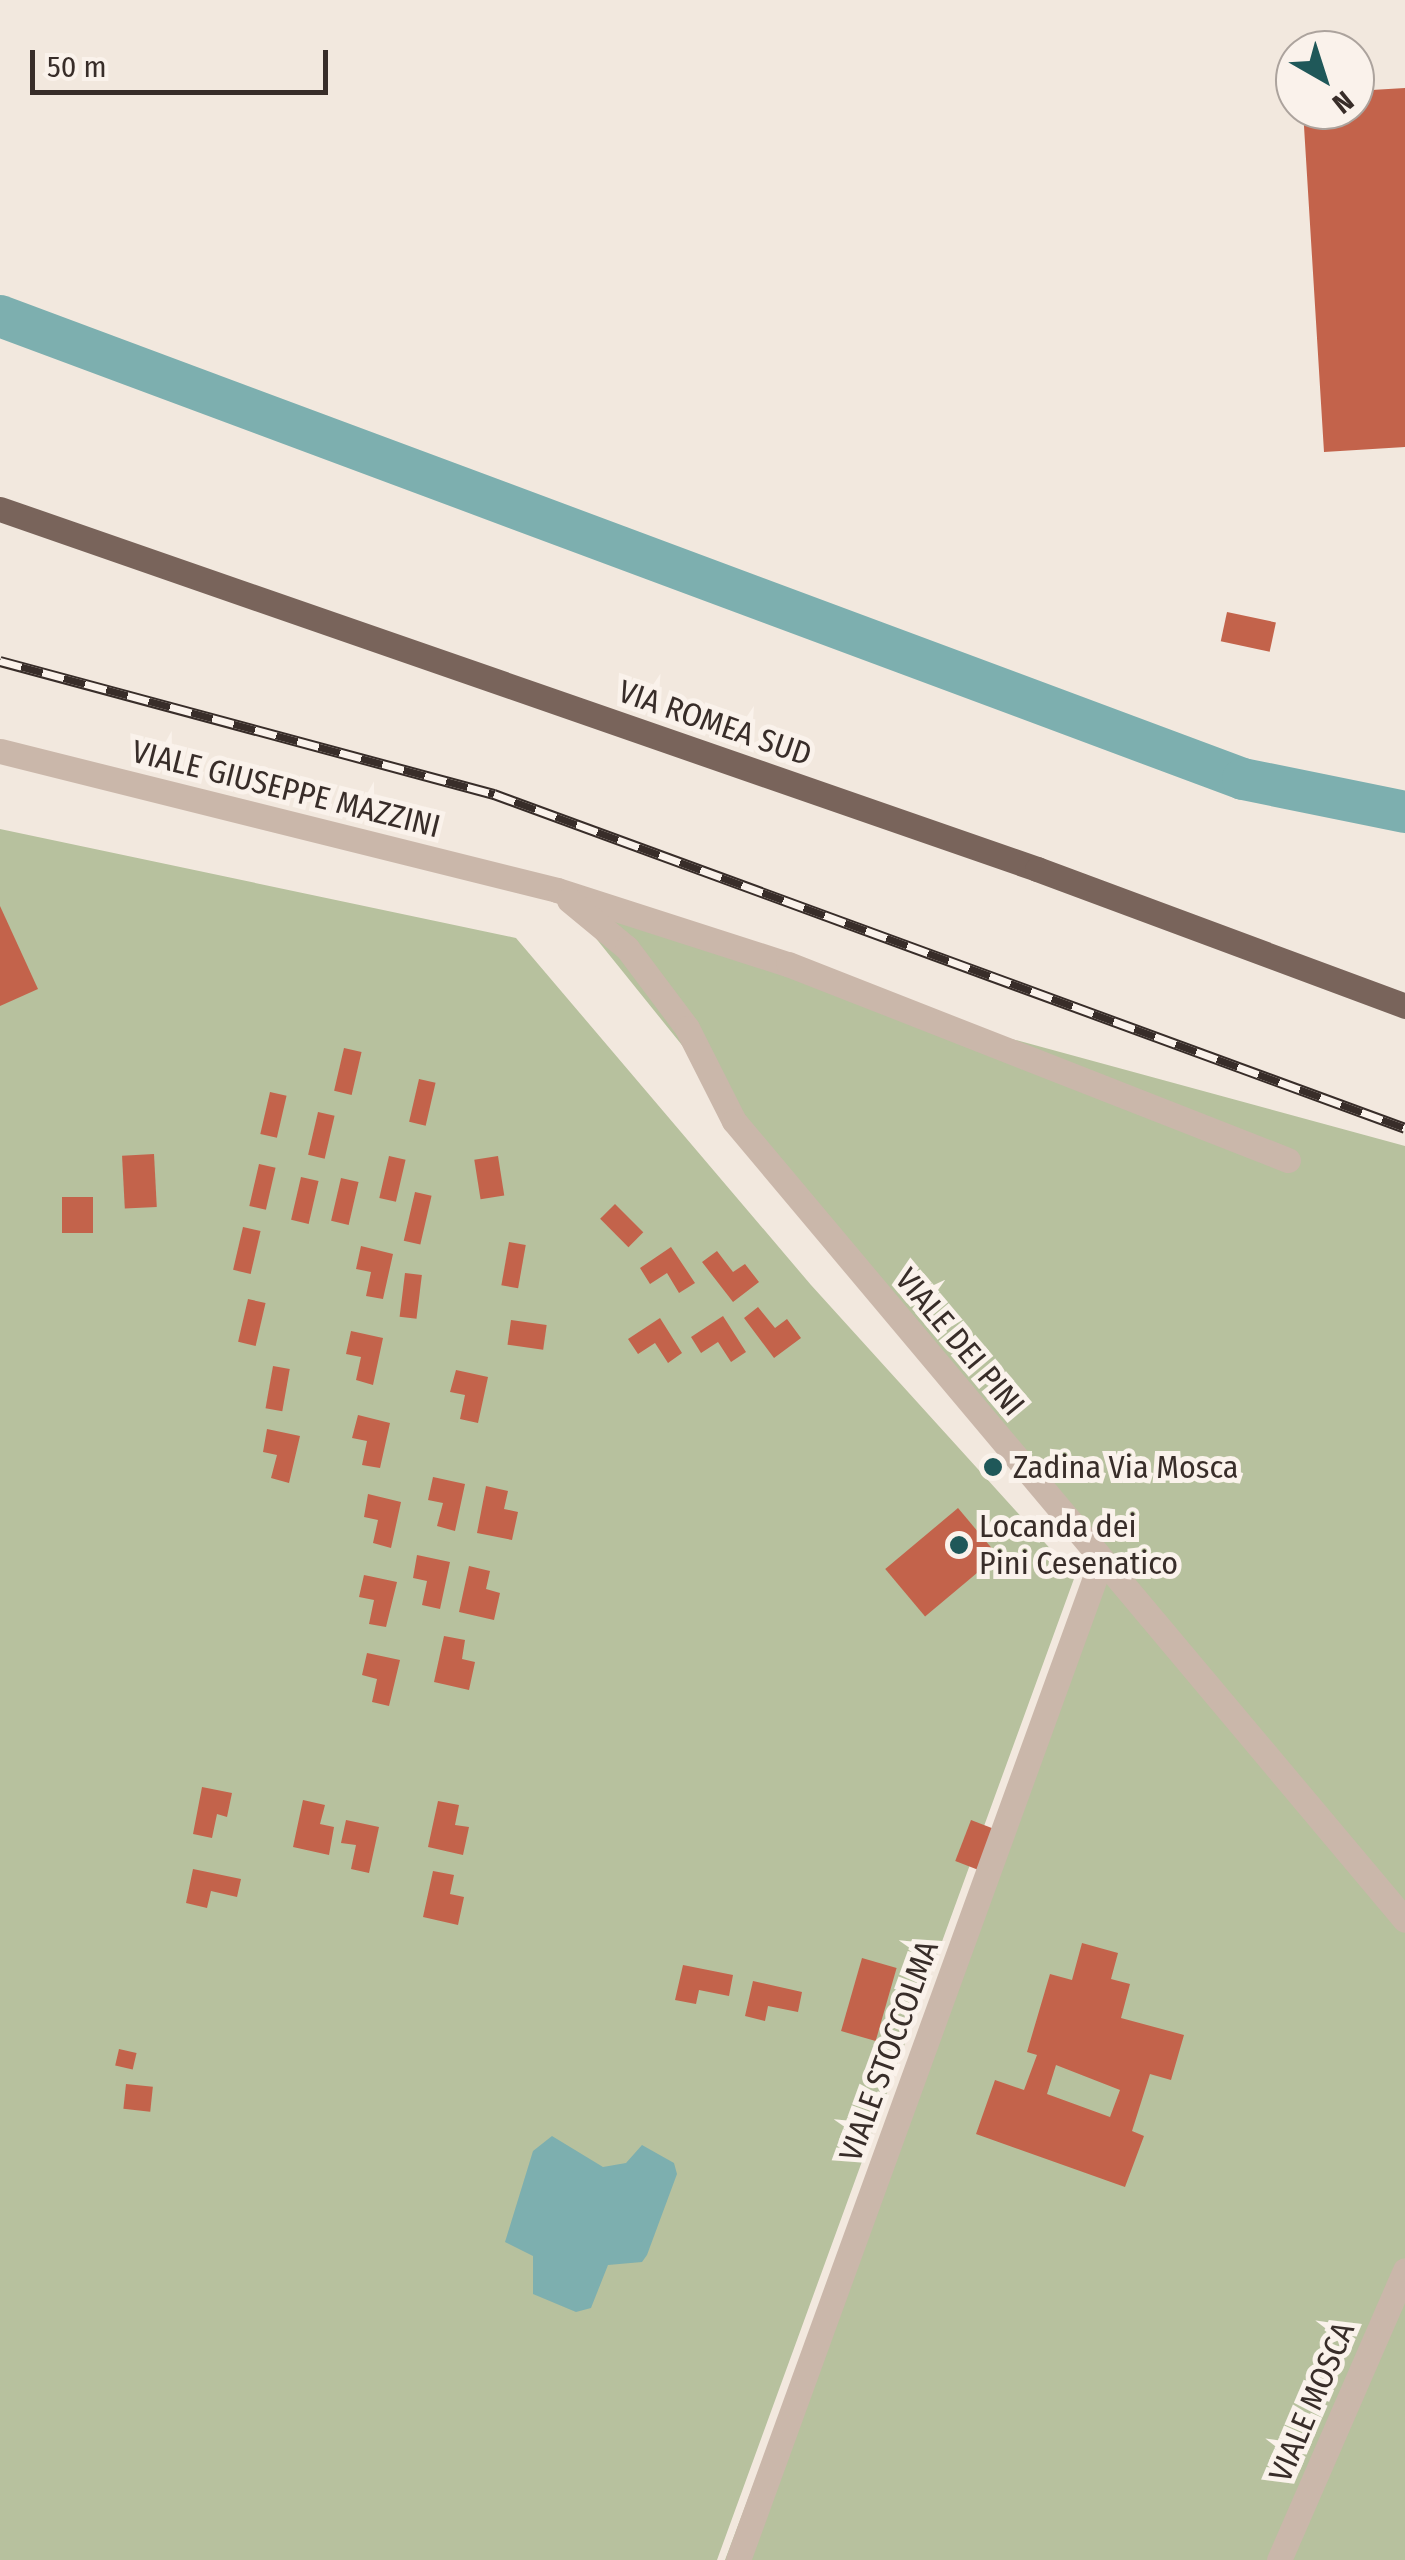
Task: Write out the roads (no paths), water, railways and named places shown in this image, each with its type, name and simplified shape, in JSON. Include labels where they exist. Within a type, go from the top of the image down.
[{"type":"main road","name":"VIA ROMEA SUD","points":[[0,508],[1037,869],[1405,1006]]},
{"type":"street","name":"VIALE GIUSEPPE MAZZINI","points":[[0,751],[557,890],[788,964],[1288,1160]]},
{"type":"street","name":"VIALE DEI PINI","points":[[557,890],[627,948],[687,1028],[734,1121],[1100,1564],[1405,1920]]},
{"type":"street","name":"VIALE STOCCOLMA","points":[[738,2560],[1100,1564]]},
{"type":"street","name":"VIALE MOSCA","points":[[1279,2560],[1405,2270]]},
{"type":"water","points":[[552,2136],[603,2167],[626,2163],[642,2145],[674,2163],[677,2174],[642,2262],[608,2265],[591,2308],[576,2312],[533,2294],[533,2256],[505,2242],[533,2151]]},
{"type":"waterway","points":[[0,316],[1243,779],[1405,812]]},
{"type":"railway","points":[[0,661],[494,794],[1405,1128]]},
{"type":"place","name":"Zadina Via Mosca","points":[[993,1467]]},
{"type":"place","name":"Locanda dei Pini Cesenatico","points":[[959,1545]]}]
